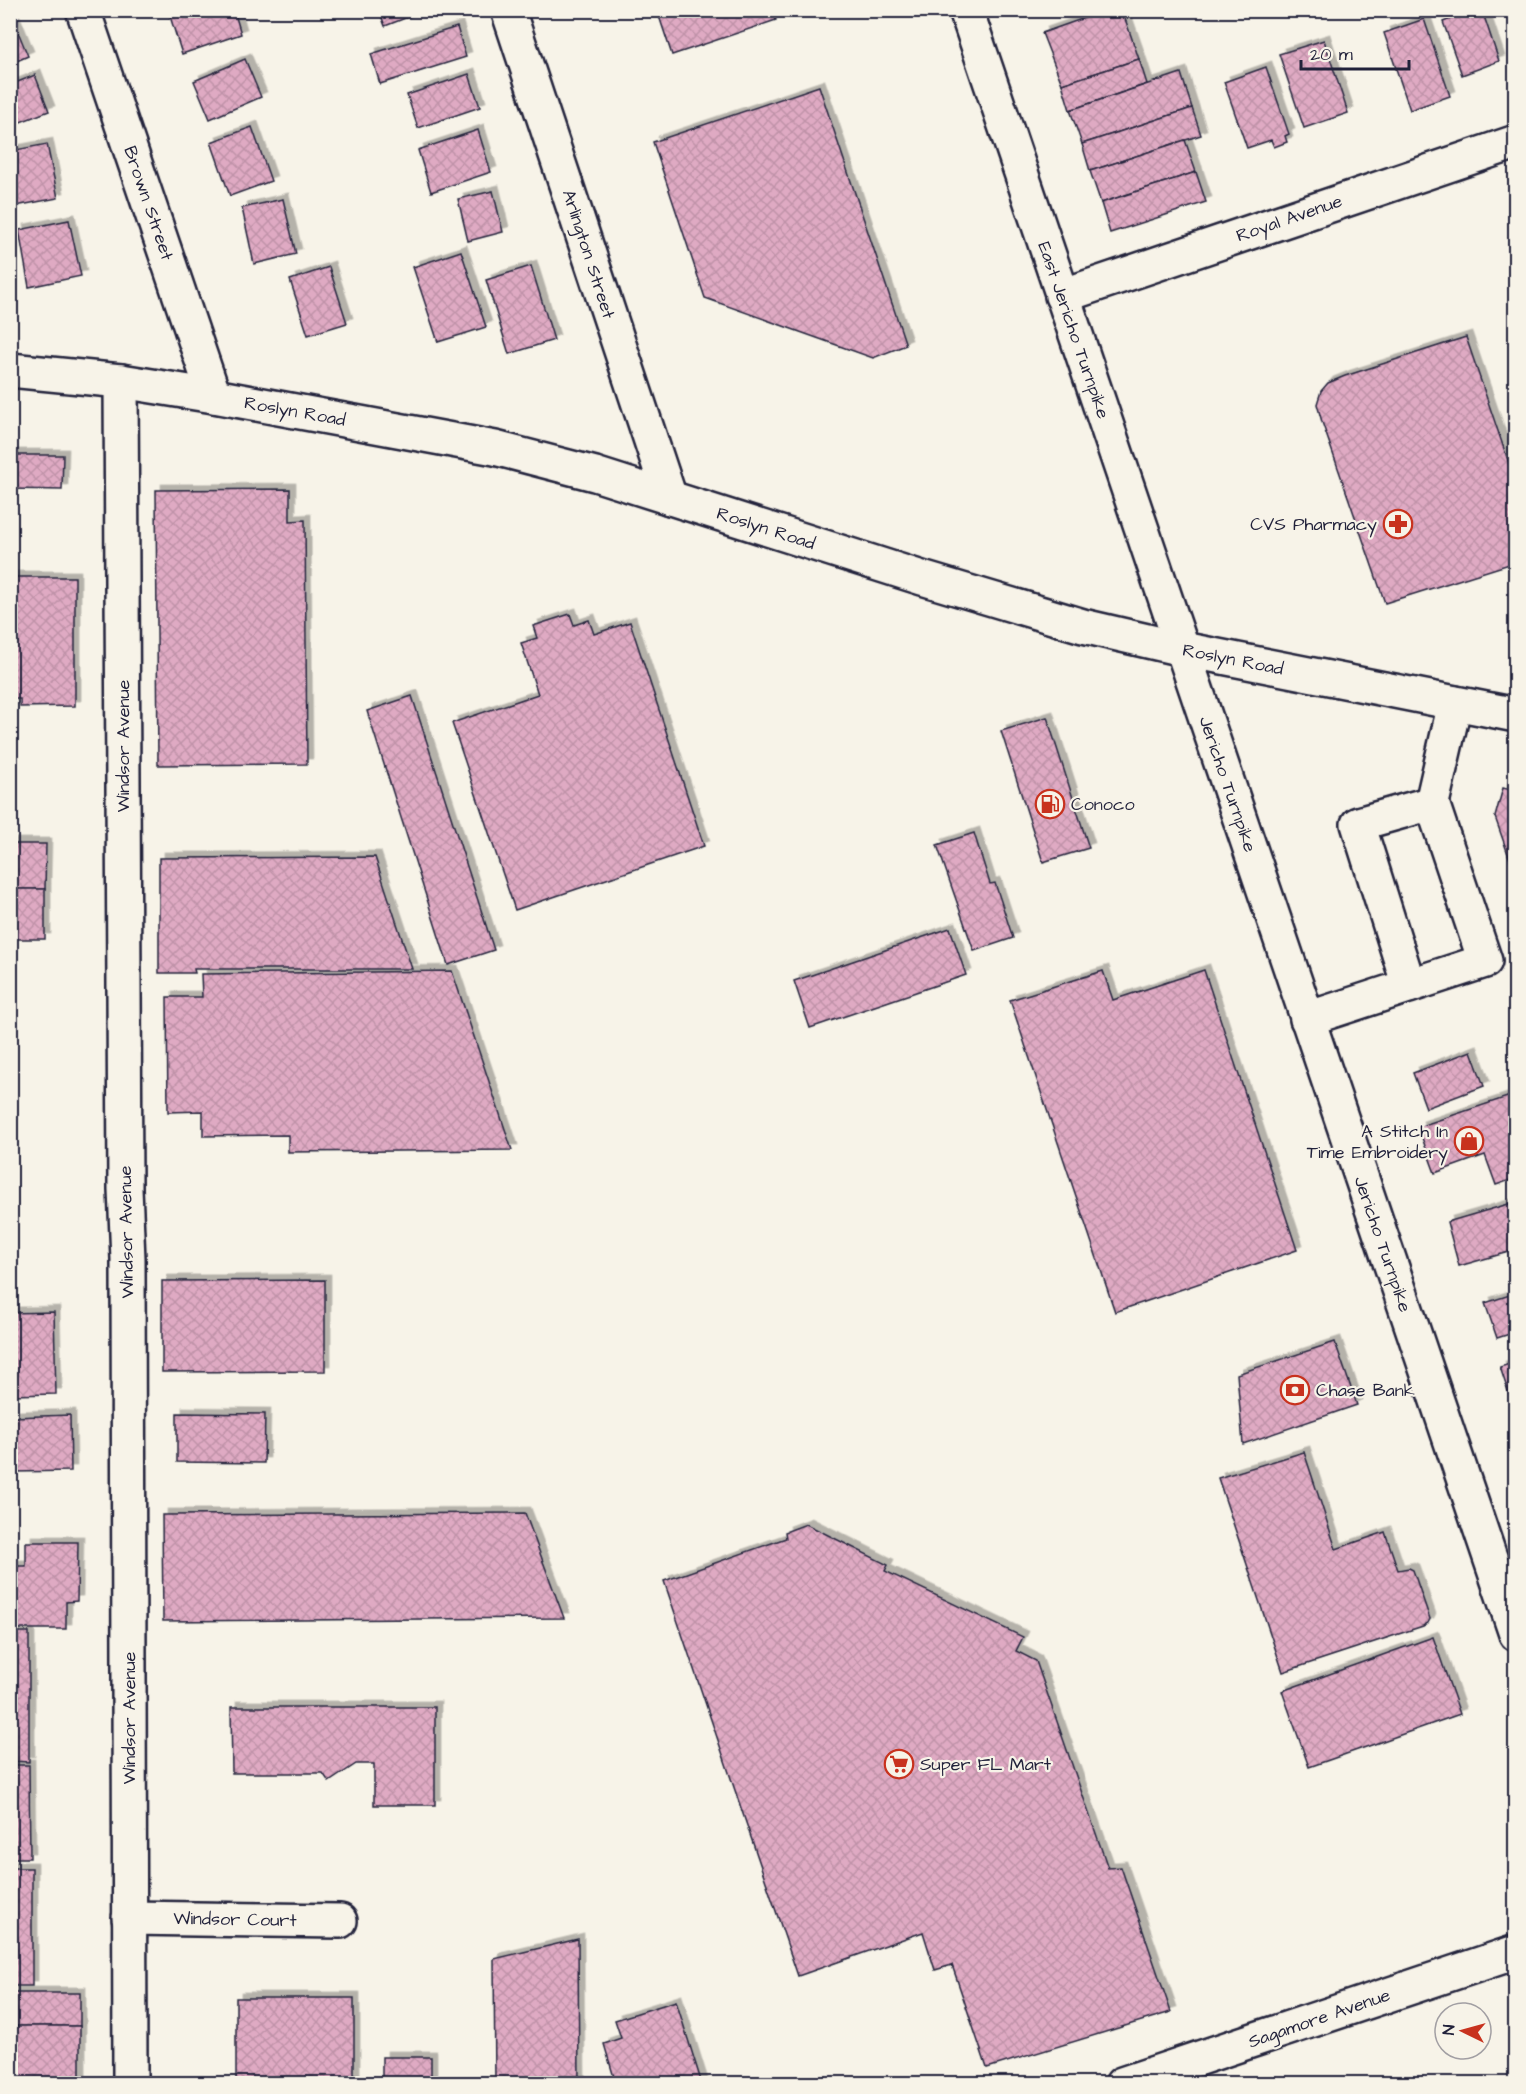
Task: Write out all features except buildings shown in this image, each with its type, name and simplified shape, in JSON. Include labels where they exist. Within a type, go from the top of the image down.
[{"type":"street","name":"Brown Street","points":[[84,10],[214,396]]},
{"type":"street","name":"Arlington Street","points":[[508,10],[670,498]]},
{"type":"street","name":"East Jericho Turnpike","points":[[966,10],[1182,649]]},
{"type":"street","name":"Royal Avenue","points":[[1062,296],[1515,142]]},
{"type":"street","name":"Roslyn Road","points":[[10,370],[121,381],[495,448],[563,465],[960,590],[1083,626],[1182,649],[1515,715]]},
{"type":"street","name":"Windsor Avenue","points":[[121,381],[125,1177],[128,1259],[130,2084]]},
{"type":"street","name":"Jericho Turnpike","points":[[1182,649],[1515,1634]]},
{"type":"street","points":[[1307,1019],[1485,961],[1432,803],[1455,703]]},
{"type":"street","points":[[1409,986],[1358,824],[1432,803]]},
{"type":"street","name":"Windsor Court","points":[[129,1917],[340,1921]]},
{"type":"street","name":"Sagamore Avenue","points":[[1122,2084],[1515,1952]]},
{"type":"place","name":"CVS Pharmacy","points":[[1398,524]]},
{"type":"place","name":"Conoco","points":[[1050,804]]},
{"type":"place","name":"A Stitch In Time Embroidery","points":[[1469,1141]]},
{"type":"place","name":"Chase Bank","points":[[1295,1390]]},
{"type":"place","name":"Super FL Mart","points":[[899,1764]]}]
